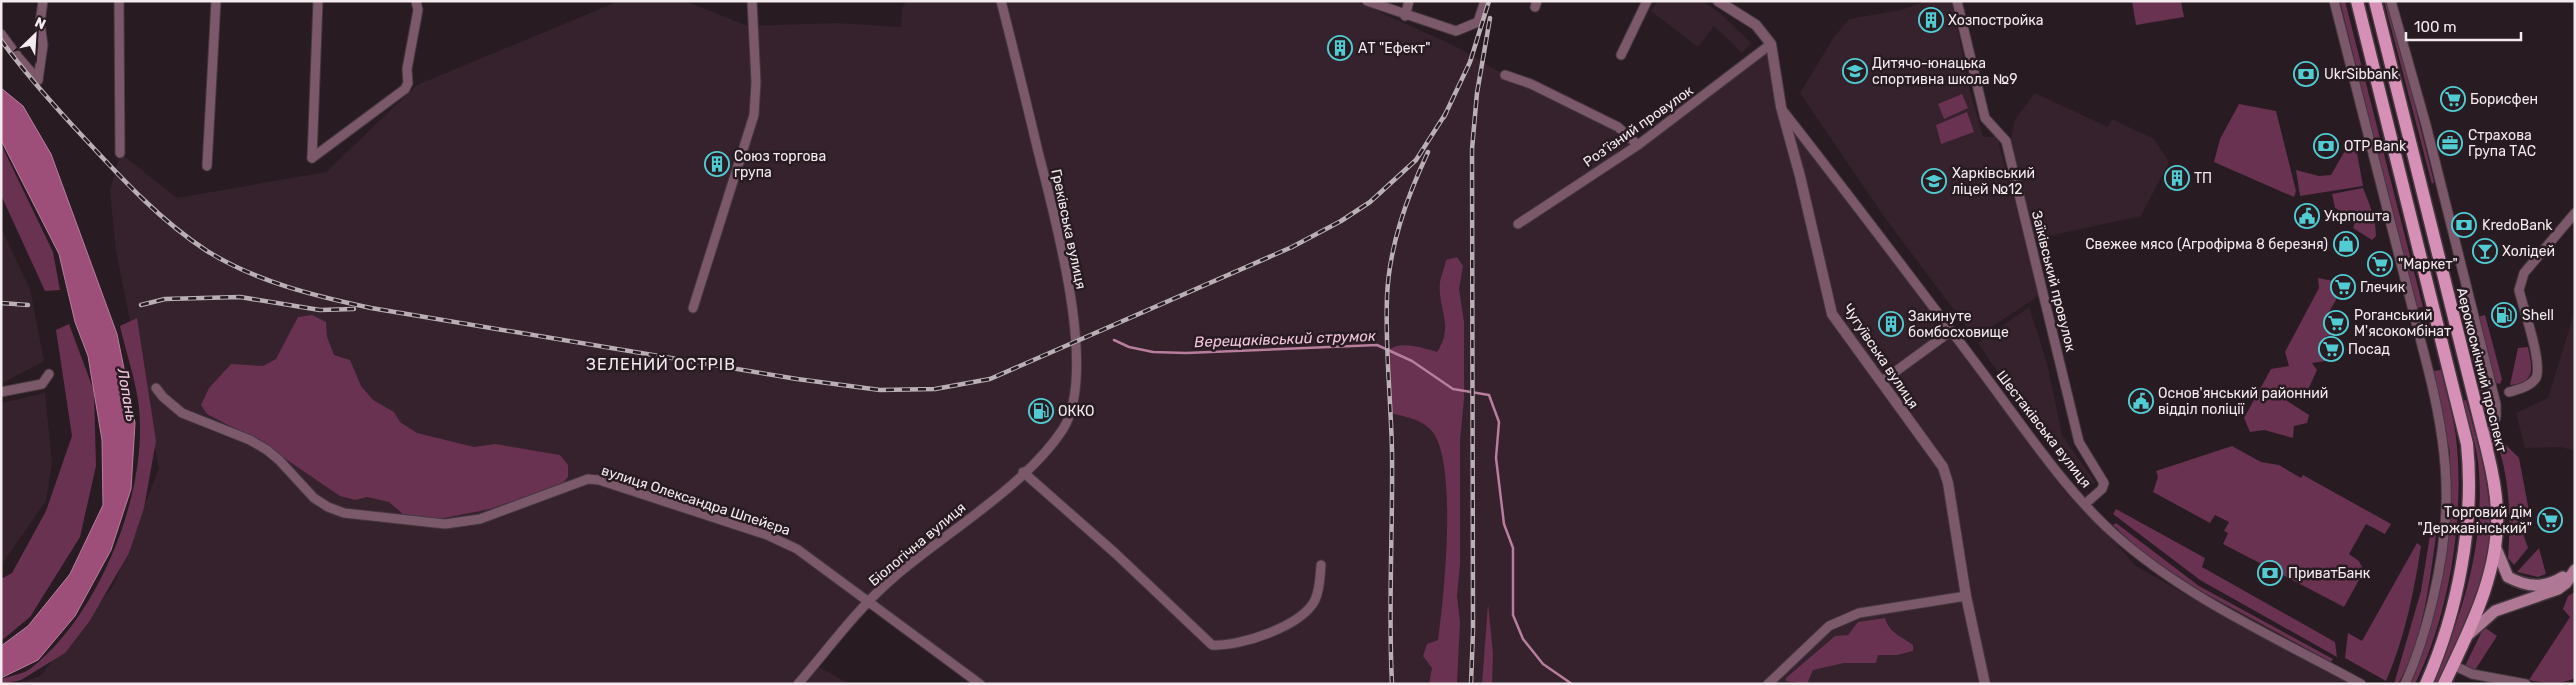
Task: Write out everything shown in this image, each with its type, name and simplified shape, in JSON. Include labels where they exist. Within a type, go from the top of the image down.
[{"type":"main road","points":[[2357,1],[2447,356],[2468,454],[2468,496],[2454,604],[2426,684]]},
{"type":"main road","name":"Аерокосмічний проспект","points":[[2375,1],[2488,450],[2497,510],[2495,546],[2482,598],[2444,684]]},
{"type":"main road","points":[[2495,546],[2508,577],[2527,585],[2550,584],[2575,569]]},
{"type":"main road","points":[[2465,638],[2495,611],[2558,589],[2566,582],[2575,569]]},
{"type":"street","points":[[1,34],[38,80],[43,45],[40,23],[44,1]]},
{"type":"street","points":[[119,1],[120,153]]},
{"type":"street","points":[[207,166],[216,1]]},
{"type":"street","points":[[318,1],[312,158],[405,89],[408,83],[407,69],[418,10],[416,1]]},
{"type":"street","points":[[693,308],[754,115],[756,82],[752,1]]},
{"type":"street","name":"Греківська вулиця","points":[[1002,1],[1063,255],[1076,343],[1078,372],[1072,408],[1062,430],[1041,456]]},
{"type":"street","points":[[1366,1],[1405,16],[1456,31],[1478,22],[1485,1]]},
{"type":"street","points":[[1405,16],[1409,1]]},
{"type":"street","points":[[1622,55],[1648,1]]},
{"type":"street","name":"Чугуївська вулиця","points":[[1718,1],[1756,25],[1771,44],[1781,107],[1832,314],[1943,467],[1948,483],[1966,596],[1985,684]]},
{"type":"street","name":"Заїківський провулок","points":[[1957,1],[1985,118],[2006,141],[2079,442],[2104,483],[2102,489],[2085,504]]},
{"type":"street","points":[[2334,1],[2430,373],[2444,451],[2447,508],[2435,592],[2413,665],[2405,684]]},
{"type":"street","points":[[2391,1],[2426,125],[2496,404],[2496,416],[2488,450]]},
{"type":"street","name":"Роз’їзний провулок","points":[[1518,224],[1638,145],[1771,44]]},
{"type":"street","points":[[1505,74],[1531,84],[1618,127],[1638,145]]},
{"type":"street","name":"Шестаківська вулиця","points":[[1781,107],[2037,445],[2085,504],[2112,532],[2148,562],[2198,596],[2361,684]]},
{"type":"street","points":[[2509,392],[2529,386],[2537,376],[2538,364],[2519,290],[2520,282],[2524,273],[2575,213]]},
{"type":"street","points":[[1881,382],[1951,331]]},
{"type":"street","points":[[1,392],[42,384],[49,374]]},
{"type":"street","name":"вулиця Олександра Шпейєра","points":[[156,388],[163,397],[182,413],[250,440],[267,450],[279,460],[314,498],[344,513],[445,524],[463,522],[480,519],[579,481],[599,480],[786,543],[980,684]]},
{"type":"street","name":"Біологічна вулиця","points":[[798,684],[892,578],[1006,489],[1041,456]]},
{"type":"street","points":[[1024,472],[1115,553],[1212,645],[1226,646],[1249,640],[1272,631],[1307,612],[1316,599],[1321,565]]},
{"type":"street","points":[[1768,684],[1829,626],[1859,613],[1966,596]]},
{"type":"street","points":[[2453,665],[2472,674],[2526,684]]},
{"type":"shaded area","points":[[619,1],[685,1],[748,26],[836,23],[901,27],[902,9],[906,1],[1355,1],[1455,46],[1505,75],[1605,120],[1638,145],[1768,51],[1777,112],[1921,296],[2066,488],[2136,566],[2192,598],[2355,684],[981,684],[869,602],[816,665],[849,684],[15,684],[40,676],[114,585],[159,468],[116,251],[110,191],[120,153],[177,198],[326,172],[417,85]]},
{"type":"shaded area","points":[[1657,1],[1702,1],[1720,13],[1751,43],[1742,53],[1714,26],[1698,47],[1651,11]]},
{"type":"shaded area","name":"Харківський ліцей №12","points":[[1927,1],[1952,1],[1970,91],[1983,137],[1997,137],[2040,295],[1975,338],[1885,218],[1800,93],[1834,37],[1849,19],[1901,10]]},
{"type":"shaded area","points":[[2132,1],[2181,1],[2184,17],[2136,25]]},
{"type":"shaded area","points":[[2340,1],[2345,1],[2423,307],[2416,308]]},
{"type":"shaded area","points":[[2384,1],[2389,1],[2434,182],[2432,184]]},
{"type":"shaded area","points":[[2035,93],[2108,127],[2112,119],[2154,139],[2169,162],[2141,216],[2035,239],[2011,140],[2014,121]]},
{"type":"shaded area","points":[[1962,94],[1968,108],[1944,119],[1938,104]]},
{"type":"shaded area","points":[[2239,104],[2276,111],[2296,191],[2294,197],[2214,162],[2220,139]]},
{"type":"shaded area","points":[[1967,112],[1974,132],[1941,144],[1936,125]]},
{"type":"shaded area","points":[[2350,142],[2355,142],[2363,186],[2300,196],[2296,170],[2319,176],[2331,175]]},
{"type":"shaded area","points":[[1,144],[53,252],[60,290],[45,291],[1,195]]},
{"type":"shaded area","points":[[2363,188],[2375,223],[2376,236],[2372,240],[2353,228],[2356,219],[2335,208],[2332,194]]},
{"type":"shaded area","points":[[1,228],[30,289],[44,361],[1,384]]},
{"type":"shaded area","points":[[1457,257],[1463,266],[1459,289],[1464,322],[1464,399],[1460,441],[1460,564],[1457,596],[1460,622],[1457,684],[1429,684],[1432,668],[1423,656],[1427,644],[1438,640],[1441,620],[1447,532],[1445,471],[1440,447],[1432,431],[1418,421],[1391,413],[1390,349],[1407,345],[1437,352],[1445,333],[1440,292],[1441,279],[1446,260]]},
{"type":"shaded area","points":[[2318,278],[2334,281],[2336,300],[2329,312],[2335,320],[2335,335],[2326,336],[2320,347],[2328,352],[2326,361],[2312,363],[2317,370],[2307,392],[2294,388],[2281,397],[2309,415],[2307,423],[2294,426],[2293,438],[2264,430],[2250,432],[2244,418],[2271,369],[2289,366],[2285,352],[2319,288]]},
{"type":"shaded area","points":[[2029,307],[2047,363],[2062,435],[2095,482],[2086,490],[2041,435],[1978,343]]},
{"type":"shaded area","points":[[2575,310],[2575,451],[2560,447],[2525,448],[2516,413],[2548,398]]},
{"type":"shaded area","points":[[312,315],[326,322],[327,337],[334,355],[350,360],[361,386],[373,400],[394,412],[400,422],[417,433],[474,447],[495,444],[560,455],[568,465],[568,477],[561,485],[490,509],[439,519],[403,514],[389,502],[367,497],[355,500],[340,496],[262,443],[207,414],[201,405],[209,388],[231,364],[263,366],[276,359],[298,317]]},
{"type":"shaded area","points":[[2485,315],[2502,379],[2500,384],[2496,383],[2478,317]]},
{"type":"shaded area","points":[[137,318],[156,441],[144,508],[129,553],[89,622],[65,653],[21,680],[1,684],[1,679],[30,669],[55,646],[77,618],[97,586],[114,550],[127,514],[140,441],[138,398],[120,326]]},
{"type":"shaded area","points":[[69,324],[94,391],[96,466],[80,537],[30,617],[1,641],[1,579],[12,573],[46,511],[72,436],[56,330]]},
{"type":"shaded area","points":[[2465,325],[2469,325],[2492,411],[2489,427]]},
{"type":"shaded area","points":[[2528,347],[2531,373],[2525,381],[2510,385],[2518,348]]},
{"type":"shaded area","points":[[2441,370],[2456,437],[2458,499],[2456,531],[2446,596],[2437,627],[2415,684],[2407,684],[2416,666],[2450,510],[2450,453],[2433,371]]},
{"type":"shaded area","points":[[45,393],[52,463],[46,501],[1,565],[1,403]]},
{"type":"shaded area","points":[[2466,400],[2486,483],[2490,526],[2489,547],[2482,584],[2471,613],[2436,684],[2433,684],[2462,606],[2469,581],[2478,528],[2480,501],[2479,472],[2475,445],[2463,401]]},
{"type":"shaded area","points":[[2495,437],[2498,437],[2519,458],[2529,511],[2519,522],[2528,548],[2514,565],[2508,558],[2508,497],[2504,467]]},
{"type":"shaded area","points":[[2232,446],[2261,462],[2279,465],[2301,478],[2303,475],[2391,524],[2385,534],[2366,524],[2349,554],[2359,561],[2364,571],[2344,607],[2223,544],[2228,533],[2224,531],[2229,522],[2215,515],[2210,523],[2153,492],[2158,477],[2156,471]]},
{"type":"shaded area","points":[[2116,509],[2205,558],[2202,567],[2335,642],[2337,657],[2200,580],[2113,514]]},
{"type":"shaded area","points":[[2116,523],[2199,586],[2333,659],[2331,662],[2199,590],[2144,554],[2113,525]]},
{"type":"shaded area","points":[[2437,528],[2425,608],[2420,628],[2407,666],[2398,684],[2394,684],[2421,591],[2431,529]]},
{"type":"shaded area","points":[[2417,543],[2421,546],[2412,597],[2404,631],[2386,681],[2345,658],[2348,633],[2362,641]]},
{"type":"shaded area","points":[[2539,548],[2546,574],[2538,577],[2517,572]]},
{"type":"shaded area","points":[[2575,592],[2575,678],[2547,683],[2529,680],[2570,617],[2563,609],[2568,596]]},
{"type":"shaded area","points":[[1488,604],[1493,653],[1492,684],[1482,684]]},
{"type":"shaded area","points":[[1885,618],[1892,631],[1913,645],[1913,651],[1897,655],[1878,655],[1876,663],[1844,663],[1813,670],[1807,684],[1786,681],[1786,678],[1835,636],[1848,635],[1858,622]]},
{"type":"shaded area","points":[[2484,627],[2497,636],[2475,670],[2465,666]]},
{"type":"water","name":"Лопань","points":[[1,88],[23,106],[51,154],[117,334],[135,423],[131,489],[111,550],[75,616],[38,660],[1,678],[1,646],[28,626],[70,574],[103,505],[102,440],[88,356],[75,322],[59,254],[1,140]]},
{"type":"waterway","name":"Верещаківський струмок","points":[[1114,340],[1129,347],[1153,352],[1186,353],[1377,345],[1412,361],[1453,389],[1489,395],[1499,422],[1496,458],[1504,524],[1513,548],[1513,615],[1523,639],[1543,664],[1572,684]]},
{"type":"railway","points":[[1444,117],[1470,62],[1489,1]]},
{"type":"railway","points":[[1471,684],[1473,631],[1472,149],[1477,93],[1490,18]]},
{"type":"railway","points":[[1,40],[65,117],[159,214],[207,251],[226,262],[266,279],[308,293],[371,308],[797,379],[880,390],[935,389],[990,379],[1292,247],[1341,221],[1370,202],[1416,160],[1446,113]]},
{"type":"railway","points":[[1392,684],[1390,626],[1392,452],[1387,336],[1388,278],[1400,222],[1428,152]]},
{"type":"railway","points":[[141,305],[165,299],[240,297],[320,310],[354,309]]},
{"type":"railway","points":[[1,303],[28,305]]},
{"type":"place","name":"Хозпостройка","points":[[1931,20]]},
{"type":"place","name":"АТ \"Ефект\"","points":[[1340,48]]},
{"type":"place","name":"Дитячо-юнацька спортивна школа №9","points":[[1855,71]]},
{"type":"place","name":"UkrSibbank","points":[[2306,74]]},
{"type":"place","name":"Борисфен","points":[[2453,99]]},
{"type":"place","name":"Страхова Група ТАС","points":[[2450,143]]},
{"type":"place","name":"OTP Bank","points":[[2326,146]]},
{"type":"place","name":"Союз торгова група","points":[[717,164]]},
{"type":"place","name":"ТП","points":[[2177,178]]},
{"type":"place","name":"Харківський ліцей №12","points":[[1934,181]]},
{"type":"place","name":"Укрпошта","points":[[2307,216]]},
{"type":"place","name":"KredoBank","points":[[2464,225]]},
{"type":"place","name":"Свeжee мясо (Агрофірма 8 бeрeзня)","points":[[2346,244]]},
{"type":"place","name":"Холідей","points":[[2485,251]]},
{"type":"place","name":"\"Маркет\"","points":[[2380,264]]},
{"type":"place","name":"Глечик","points":[[2343,287]]},
{"type":"place","name":"Shell","points":[[2504,315]]},
{"type":"place","name":"Роганський М'ясокомбінат","points":[[2336,323]]},
{"type":"place","name":"Закинуте бомбосховище","points":[[1891,324]]},
{"type":"place","name":"Посад","points":[[2331,349]]},
{"type":"place","name":"Основ'янський районний відділ поліції","points":[[2141,401]]},
{"type":"place","name":"ОККО","points":[[1041,411]]},
{"type":"place","name":"Торговий дім \"Державінський\"","points":[[2550,520]]},
{"type":"place","name":"ПриватБанк","points":[[2270,573]]},
{"type":"district","name":"ЗЕЛЕНИЙ ОСТРІВ","points":[[661,364]]}]
